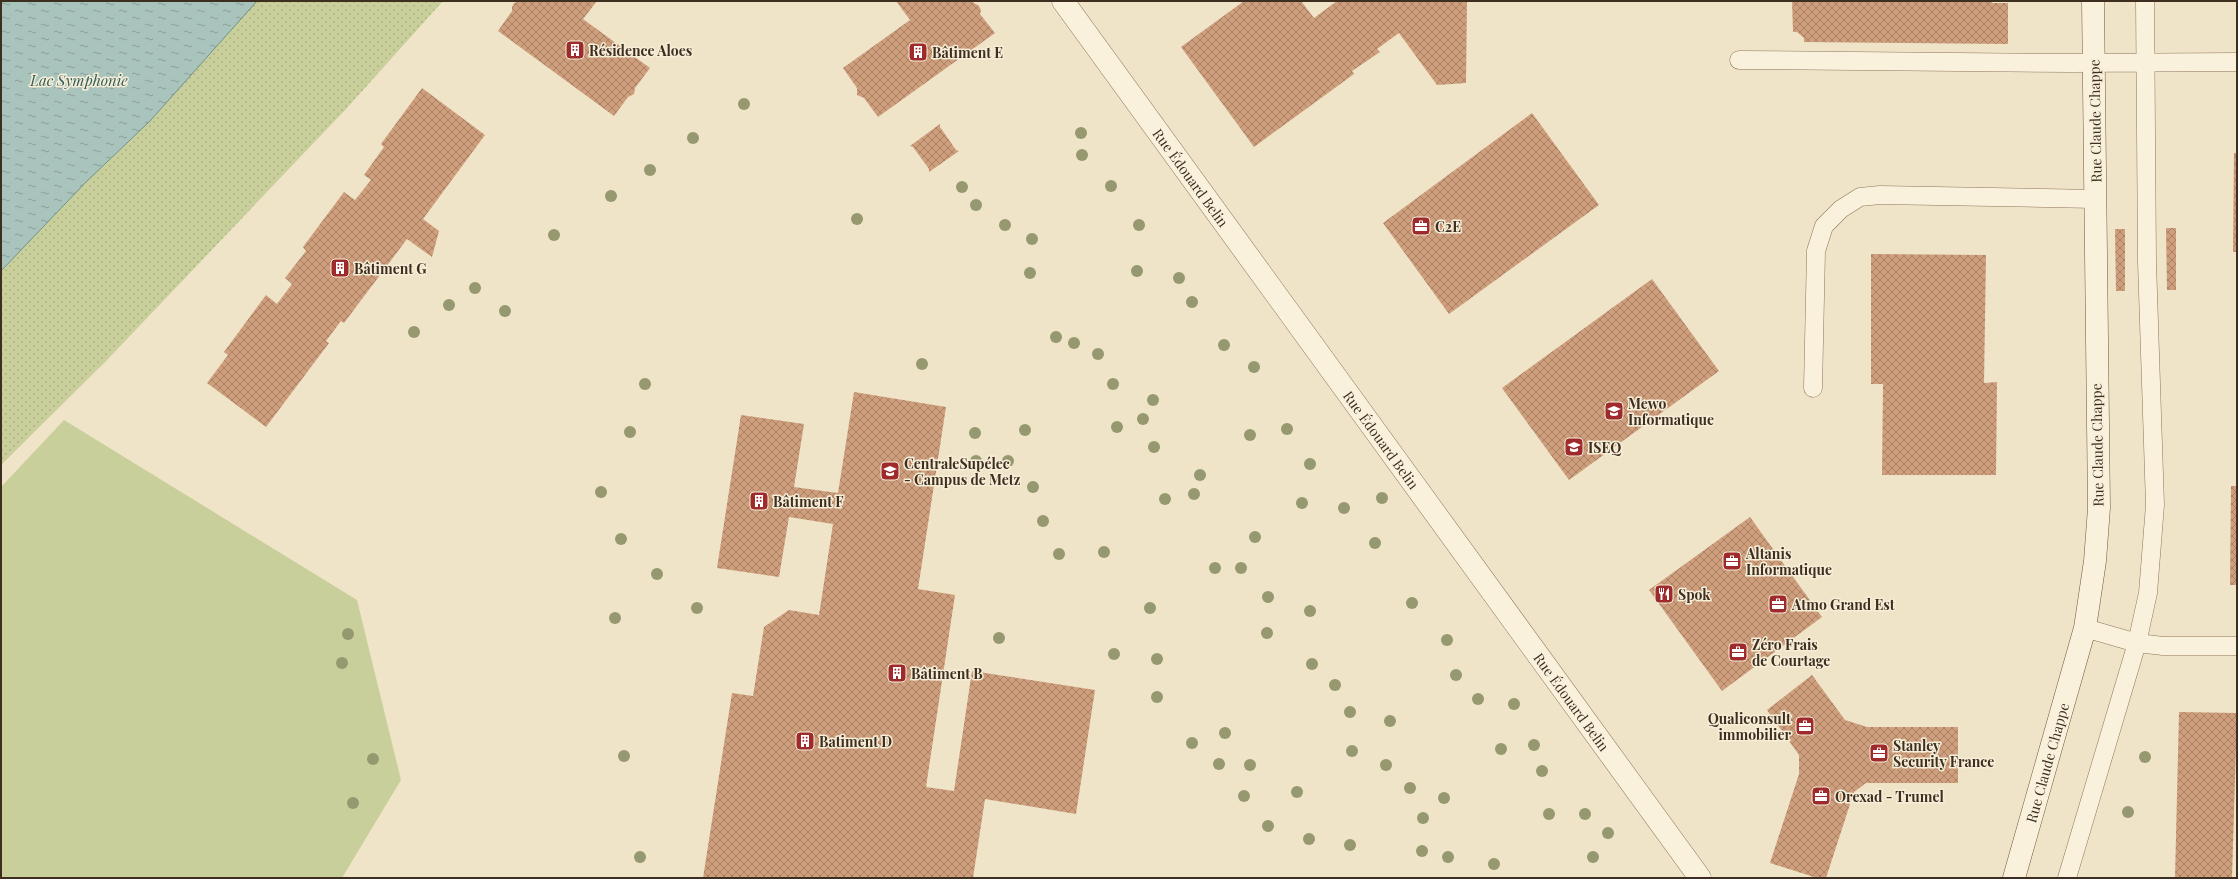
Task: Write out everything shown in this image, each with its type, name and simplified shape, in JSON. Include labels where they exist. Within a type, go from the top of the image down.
[{"type":"street","name":"Rue Édouard Belin","points":[[1063,1],[1700,878]]},
{"type":"street","name":"Rue Claude Chappe","points":[[2014,878],[2085,628],[2095,561],[2099,508],[2093,1]]},
{"type":"lane","points":[[2067,878],[2137,643],[2148,593],[2155,505],[2147,262],[2145,1]]},
{"type":"lane","points":[[1738,60],[2094,63],[2237,62]]},
{"type":"lane","points":[[1813,388],[1816,251],[1824,226],[1841,209],[1860,197],[1880,195],[2095,199]]},
{"type":"lane","points":[[2085,628],[2137,643],[2163,646],[2237,646]]},
{"type":"green space","points":[[1,1],[443,1],[346,109],[107,360],[1,465]]},
{"type":"green space","points":[[64,420],[357,600],[401,780],[342,878],[1,878],[1,487]]},
{"type":"water","name":"Lac Symphonie","points":[[1,1],[257,1],[150,121],[86,182],[1,271]]},
{"type":"building","name":"Résidence Aloes","points":[[520,1],[597,1],[583,19],[650,68],[635,88],[634,94],[628,97],[614,116],[498,31],[512,11],[514,3]]},
{"type":"building","name":"Bâtiment E","points":[[896,1],[971,1],[979,6],[981,10],[980,14],[995,33],[878,117],[864,98],[857,95],[857,88],[843,68],[910,20]]},
{"type":"building","points":[[1244,1],[1301,1],[1314,18],[1337,1],[1467,1],[1466,83],[1437,85],[1399,33],[1377,49],[1380,52],[1352,71],[1354,74],[1254,147],[1181,47]]},
{"type":"building","points":[[1792,1],[1992,1],[1992,3],[2008,3],[2008,44],[1804,42],[1804,38],[1797,32],[1793,32]]},
{"type":"building","name":"Bâtiment G","points":[[422,88],[485,135],[423,219],[439,231],[432,257],[407,239],[344,323],[341,321],[326,341],[329,343],[266,427],[207,383],[228,355],[224,352],[266,295],[277,304],[292,284],[285,278],[306,251],[303,247],[344,192],[355,200],[371,180],[364,175],[384,147],[381,144]]},
{"type":"building","points":[[1532,113],[1599,205],[1449,314],[1383,223]]},
{"type":"building","points":[[940,124],[940,127],[956,150],[959,151],[929,172],[929,169],[913,147],[910,146]]},
{"type":"building","points":[[2234,153],[2237,153],[2237,252],[2233,252]]},
{"type":"building","points":[[2166,228],[2176,228],[2176,290],[2167,290]]},
{"type":"building","points":[[2115,229],[2125,229],[2125,291],[2116,291]]},
{"type":"building","points":[[1871,254],[1986,255],[1984,383],[1997,382],[1996,475],[1882,475],[1883,384],[1871,384]]},
{"type":"building","points":[[1652,279],[1719,371],[1569,480],[1502,388]]},
{"type":"building","points":[[854,392],[946,407],[918,589],[955,595],[926,787],[954,791],[972,671],[1095,690],[1076,814],[985,799],[973,878],[703,878],[732,693],[753,696],[764,627],[789,610],[819,615],[833,524],[789,517],[779,577],[717,568],[741,415],[804,424],[794,487],[838,493]]},
{"type":"building","points":[[2231,486],[2237,486],[2237,585],[2230,585]]},
{"type":"building","points":[[1750,517],[1822,617],[1722,691],[1649,590]]},
{"type":"building","points":[[1812,675],[1845,720],[1867,727],[1958,727],[1958,783],[1866,783],[1854,792],[1826,878],[1817,878],[1770,863],[1799,774],[1799,755],[1767,710]]},
{"type":"building","points":[[2179,712],[2237,713],[2232,878],[2175,878]]},
{"type":"place","name":"Résidence Aloes","points":[[575,50]]},
{"type":"place","name":"Bâtiment E","points":[[918,52]]},
{"type":"place","name":"C2E","points":[[1421,226]]},
{"type":"place","name":"Bâtiment G","points":[[340,268]]},
{"type":"place","name":"Mewo Informatique","points":[[1614,411]]},
{"type":"place","name":"ISEQ","points":[[1574,447]]},
{"type":"place","name":"CentraleSupélec - Campus de Metz","points":[[890,471]]},
{"type":"place","name":"Bâtiment F","points":[[759,501]]},
{"type":"place","name":"Altanis Informatique","points":[[1732,561]]},
{"type":"place","name":"Spok","points":[[1664,594]]},
{"type":"place","name":"Atmo Grand Est","points":[[1778,604]]},
{"type":"place","name":"Zéro Frais de Courtage","points":[[1738,652]]},
{"type":"place","name":"Bâtiment B","points":[[897,673]]},
{"type":"place","name":"Qualiconsult immobilier","points":[[1805,726]]},
{"type":"place","name":"Batiment D","points":[[805,741]]},
{"type":"place","name":"Stanley Security France","points":[[1879,753]]},
{"type":"place","name":"Orexad - Trumel","points":[[1821,796]]}]
